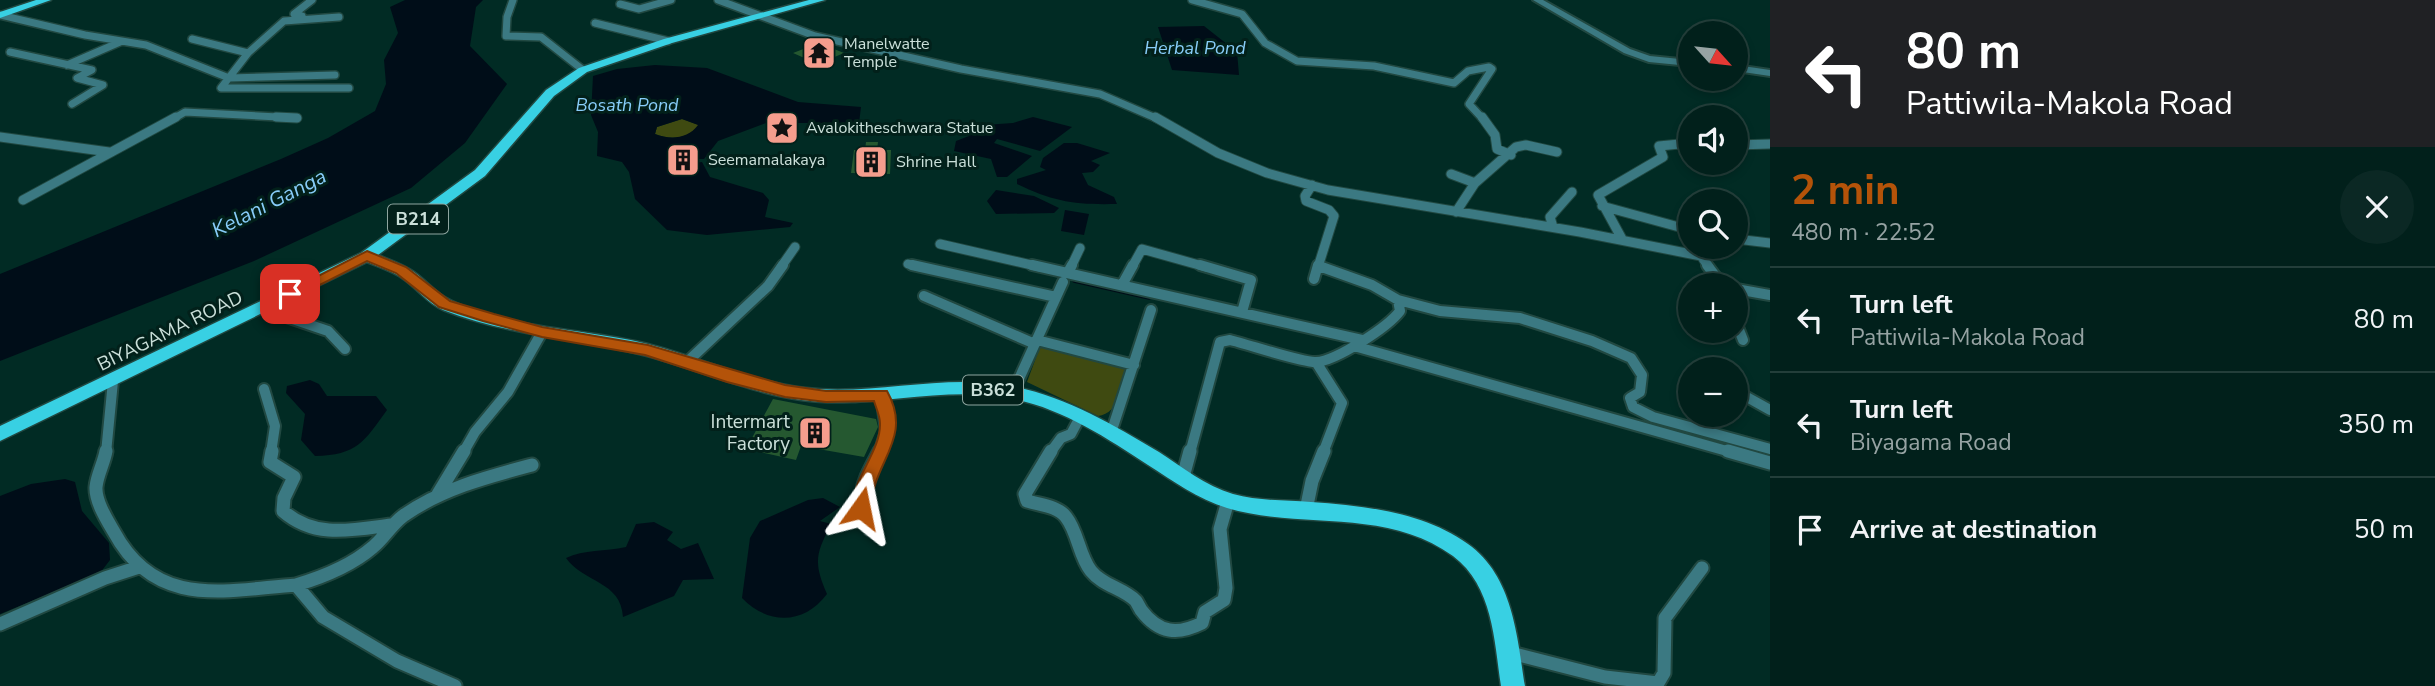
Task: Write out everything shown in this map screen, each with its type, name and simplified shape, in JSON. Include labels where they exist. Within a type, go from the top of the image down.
[{"type":"main road","points":[[0,15],[46,0]]},
{"type":"main road","name":"BIYAGAMA ROAD","points":[[0,434],[367,256],[480,173],[551,93],[583,70],[668,41],[820,0]]},
{"type":"main road","name":"B362","points":[[367,256],[401,270],[445,304],[542,332],[648,350],[785,391],[826,396],[881,395],[925,389],[975,388],[1013,392],[1080,417],[1228,500],[1357,514],[1419,528],[1468,557],[1485,574],[1494,593],[1513,686]]},
{"type":"street","points":[[312,0],[294,15],[342,15],[287,20],[247,53],[221,88],[349,88]]},
{"type":"street","points":[[513,0],[507,18],[506,36],[536,36],[554,44],[572,64],[583,70]]},
{"type":"street","points":[[620,4],[636,10],[656,8],[671,0]]},
{"type":"street","points":[[718,0],[835,40],[1100,94],[1146,111],[1218,153],[1267,173],[1365,198],[1553,227],[1701,256],[1713,273]]},
{"type":"street","points":[[1192,0],[1242,14],[1265,43],[1297,61],[1374,65],[1454,83],[1468,71],[1489,67],[1492,69],[1481,80],[1476,97],[1469,104],[1491,125],[1498,140],[1497,149],[1511,155]]},
{"type":"street","points":[[1538,0],[1627,51],[1649,59],[1678,62]]},
{"type":"street","points":[[0,15],[85,36],[160,49],[229,78],[335,75]]},
{"type":"street","points":[[595,23],[630,32],[641,31],[668,41]]},
{"type":"street","points":[[192,39],[247,53]]},
{"type":"street","points":[[66,65],[122,41]]},
{"type":"street","points":[[9,52],[92,70],[78,79],[103,83],[72,104]]},
{"type":"street","points":[[1748,70],[1770,73]]},
{"type":"street","points":[[23,200],[185,112],[297,118]]},
{"type":"street","points":[[0,136],[39,144],[109,152]]},
{"type":"street","points":[[1622,239],[1598,195],[1663,157],[1659,146],[1678,144]]},
{"type":"street","points":[[1748,145],[1770,144]]},
{"type":"street","points":[[1456,212],[1475,183],[1490,168],[1511,155],[1516,147],[1526,145],[1557,152]]},
{"type":"street","points":[[1451,174],[1475,183]]},
{"type":"street","points":[[1312,185],[1305,196],[1306,201],[1334,216],[1314,279]]},
{"type":"street","points":[[1553,227],[1550,217],[1572,192]]},
{"type":"street","points":[[1602,206],[1678,227]]},
{"type":"street","points":[[1748,240],[1770,243]]},
{"type":"street","points":[[940,244],[1065,277],[1122,285],[1358,343],[1770,463]]},
{"type":"street","points":[[687,362],[768,286],[796,247]]},
{"type":"street","points":[[1013,392],[1080,248]]},
{"type":"street","points":[[1122,285],[1142,250],[1150,250],[1251,281],[1242,313]]},
{"type":"street","points":[[908,264],[1056,297]]},
{"type":"street","points":[[1319,266],[1372,285],[1398,300],[1440,311],[1520,318],[1592,341],[1631,358],[1642,375],[1640,392],[1630,398],[1633,407],[1653,416],[1770,449]]},
{"type":"street","points":[[1748,291],[1770,295]]},
{"type":"street","points":[[924,296],[1036,342],[1134,365]]},
{"type":"street","points":[[1183,477],[1220,342],[1230,340],[1316,362],[1358,343],[1395,318],[1400,311],[1398,300]]},
{"type":"street","points":[[265,306],[272,312],[328,331],[345,349]]},
{"type":"street","points":[[1111,433],[1151,310]]},
{"type":"street","points":[[436,496],[475,432],[508,392],[542,332]]},
{"type":"street","points":[[1306,510],[1312,481],[1342,403],[1339,394],[1317,369],[1316,362]]},
{"type":"street","points":[[113,381],[107,405],[106,457],[95,483],[96,492],[127,553],[139,567],[179,587],[204,593],[234,593],[296,585],[339,569],[362,555],[391,525],[436,496],[461,485],[532,466]]},
{"type":"street","points":[[264,389],[275,426],[270,462],[294,477],[284,498],[283,511],[304,528],[327,533],[391,525]]},
{"type":"street","points":[[870,529],[861,508],[862,490],[887,436],[889,422],[881,395]]},
{"type":"street","points":[[1748,398],[1770,411]]},
{"type":"street","points":[[1080,417],[1070,434],[1061,438],[1050,453],[1025,494],[1027,501],[1056,509],[1067,518],[1076,544],[1091,571],[1106,585],[1136,601],[1142,612],[1167,631],[1184,632],[1202,623],[1205,612],[1224,600],[1226,588],[1220,530],[1228,500]]},
{"type":"street","points":[[0,624],[105,578],[139,567]]},
{"type":"street","points":[[1507,652],[1610,679],[1648,685],[1658,683],[1664,673],[1665,618],[1703,568]]},
{"type":"street","points":[[296,585],[323,617],[397,661],[455,686]]},
{"type":"green space","points":[[682,119],[699,125],[684,136],[667,137],[655,134],[657,127]]},
{"type":"green space","points":[[1041,344],[1128,367],[1122,390],[1111,410],[1098,416],[1027,382]]},
{"type":"water","name":"Kelani Ganga","points":[[405,0],[483,0],[476,7],[470,46],[507,84],[465,143],[411,188],[254,261],[0,361],[0,274],[281,159],[328,138],[375,111],[386,84],[384,60],[398,33],[390,7]]},
{"type":"water","name":"Herbal Pond","points":[[1204,26],[1237,52],[1239,75],[1172,70],[1158,27]]},
{"type":"water","name":"Bosath Pond","points":[[655,65],[707,68],[798,102],[861,107],[859,123],[766,123],[718,141],[704,159],[692,159],[693,155],[671,155],[667,166],[702,162],[710,177],[763,193],[769,200],[765,217],[793,223],[790,227],[707,235],[667,230],[635,199],[629,172],[622,162],[597,156],[598,132],[591,115],[593,76],[617,69]],"holes":[[[682,119],[698,125],[684,136],[667,137],[655,134],[657,127]]]},
{"type":"water","points":[[1033,117],[1072,127],[1040,151],[997,139],[994,143],[1032,156],[1007,177],[997,177],[991,159],[954,151],[956,141],[969,136],[970,126],[1013,123]]},
{"type":"water","points":[[1064,143],[1077,143],[1110,153],[1091,161],[1100,165],[1093,172],[1082,173],[1088,185],[1114,197],[1117,204],[1066,201],[1042,195],[1017,184],[1017,179],[1046,170],[1040,167],[1043,158]]},
{"type":"water","points":[[996,190],[1034,196],[1059,208],[1054,213],[996,214],[987,201]]},
{"type":"water","points":[[1065,210],[1089,214],[1084,235],[1061,231]]},
{"type":"water","points":[[310,380],[319,384],[327,396],[376,396],[387,410],[358,445],[341,453],[315,456],[301,440],[305,414],[286,393],[287,386]]},
{"type":"water","points":[[65,479],[75,482],[82,511],[109,543],[110,560],[100,573],[0,614],[0,496],[31,484]]},
{"type":"water","points":[[823,498],[840,507],[820,521],[831,524],[818,558],[827,594],[808,612],[786,618],[774,617],[752,607],[742,598],[750,538],[760,521],[808,500]]},
{"type":"water","points":[[654,522],[673,532],[667,540],[681,549],[698,543],[714,579],[683,580],[674,596],[623,617],[616,596],[582,573],[566,558],[580,553],[626,547],[636,524]]},
{"type":"building","name":"Manelwatte Temple","points":[[819,43],[844,53],[818,64],[793,53]]},
{"type":"building","name":"Shrine Hall","points":[[866,142],[878,142],[877,150],[891,150],[890,174],[851,173],[854,150],[865,150]]},
{"type":"building","name":"Intermart Factory","points":[[773,399],[876,419],[878,427],[864,457],[801,446],[796,460],[746,449]]},
{"type":"waterway","points":[[1074,281],[1149,298]]},
{"type":"place","name":"Manelwatte Temple","points":[[819,53]]},
{"type":"place","name":"Avalokitheschwara Statue","points":[[782,128]]},
{"type":"place","name":"Seemamalakaya","points":[[683,160]]},
{"type":"place","name":"Shrine Hall","points":[[871,162]]},
{"type":"place","name":"Intermart Factory","points":[[815,433]]},
{"type":"route","points":[[290,294],[367,256],[401,270],[433,298],[445,304],[542,332],[648,350],[733,378],[785,391],[826,396],[881,395],[889,422],[887,436],[862,490],[861,508]]}]
